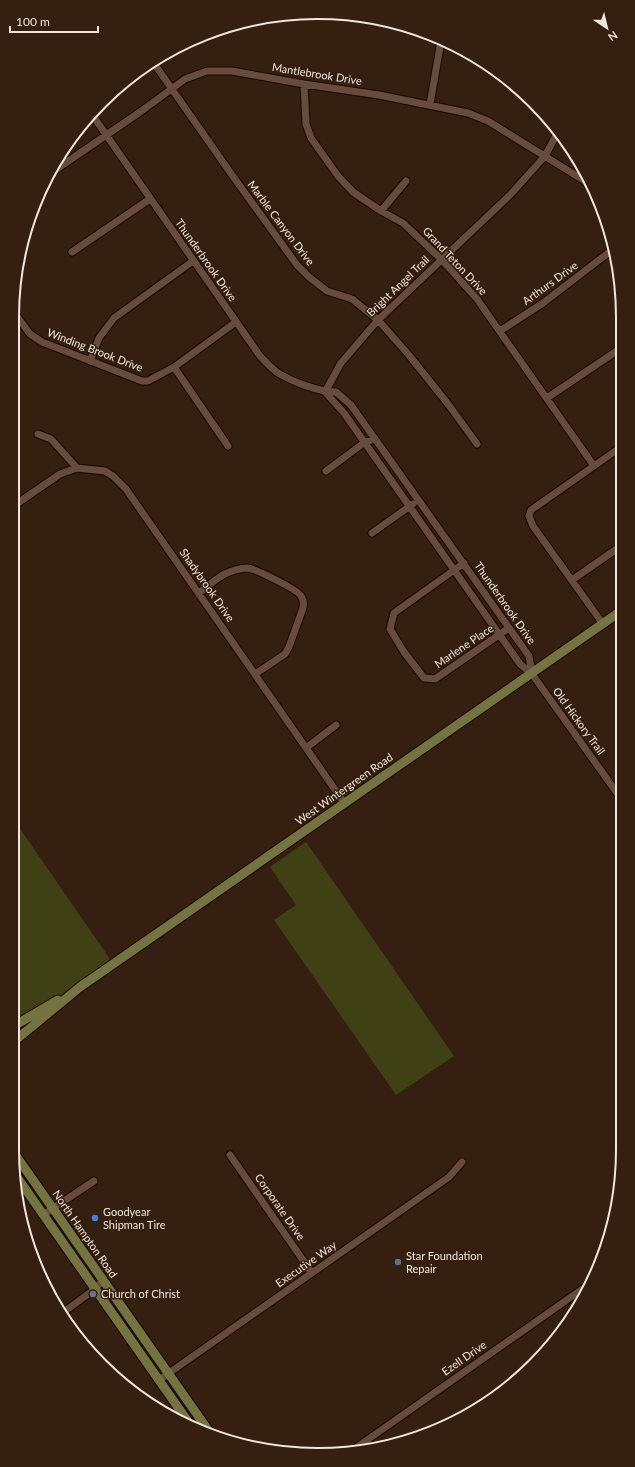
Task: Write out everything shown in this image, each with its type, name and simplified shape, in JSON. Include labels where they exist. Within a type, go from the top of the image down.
[{"type":"main road","name":"West Wintergreen Road","points":[[19,1023],[80,987],[616,615]]},
{"type":"main road","name":"West Wintergreen Road","points":[[19,1037],[80,987]]},
{"type":"main road","points":[[19,1031],[60,999]]},
{"type":"main road","name":"North Hampton Road","points":[[20,1161],[205,1426]]},
{"type":"main road","points":[[22,1185],[185,1417]]},
{"type":"street","points":[[430,104],[440,46]]},
{"type":"street","name":"Marble Canyon Drive","points":[[156,66],[232,176],[298,265],[309,277],[327,292],[352,299],[378,320],[448,404],[478,444]]},
{"type":"street","name":"Mantlebrook Drive","points":[[60,167],[185,79],[207,71],[232,71],[430,104],[468,113],[488,121],[582,179]]},
{"type":"street","name":"Grand Teton Drive","points":[[304,84],[306,124],[311,138],[338,176],[353,192],[402,223],[442,260],[477,300],[500,330],[594,466]]},
{"type":"street","name":"Thunderbrook Drive","points":[[95,119],[260,356],[269,366],[287,378],[325,392],[336,392],[351,405],[529,656],[532,674]]},
{"type":"street","name":"Bright Angel Trail","points":[[325,392],[341,363],[378,320],[510,195],[545,156],[555,137]]},
{"type":"street","points":[[381,211],[406,181]]},
{"type":"street","points":[[72,252],[150,199]]},
{"type":"street","name":"Arthurs Drive","points":[[500,330],[543,303],[609,253]]},
{"type":"street","points":[[90,361],[99,338],[114,318],[193,261]]},
{"type":"street","name":"Winding Brook Drive","points":[[19,320],[30,334],[42,342],[142,381],[148,381],[174,367],[236,322]]},
{"type":"street","points":[[547,398],[616,351]]},
{"type":"street","points":[[174,367],[228,446]]},
{"type":"street","name":"Thunderbrook Drive","points":[[325,392],[344,413],[520,664],[532,674]]},
{"type":"street","points":[[38,434],[51,439],[77,468]]},
{"type":"street","points":[[326,471],[364,442],[375,439]]},
{"type":"street","points":[[603,624],[534,526],[529,516],[531,510],[616,451]]},
{"type":"street","name":"Shadybrook Drive","points":[[19,502],[60,474],[77,468],[105,471],[118,480],[126,489],[199,593],[345,804]]},
{"type":"street","points":[[372,533],[419,501]]},
{"type":"street","points":[[572,580],[616,549]]},
{"type":"street","name":"Marlene Place","points":[[464,563],[394,614],[390,629],[404,652],[424,678],[435,679],[509,628]]},
{"type":"street","points":[[199,593],[224,573],[249,568],[292,588],[301,594],[304,602],[303,608],[286,654],[255,674]]},
{"type":"street","name":"Old Hickory Trail","points":[[532,674],[616,792]]},
{"type":"street","points":[[306,748],[336,725]]},
{"type":"street","name":"Corporate Drive","points":[[230,1155],[312,1273]]},
{"type":"street","name":"Executive Way","points":[[159,1380],[449,1177],[462,1162]]},
{"type":"street","points":[[43,1215],[94,1181]]},
{"type":"street","points":[[66,1310],[95,1289],[103,1280]]},
{"type":"street","name":"Ezell Drive","points":[[361,1444],[581,1290]]},
{"type":"shaded area","points":[[19,827],[112,962],[48,1005],[45,1001],[19,1019]]},
{"type":"shaded area","points":[[306,842],[454,1056],[396,1095],[274,920],[296,905],[270,867]]},
{"type":"place","name":"Goodyear Shipman Tire","points":[[95,1218]]},
{"type":"place","name":"Star Foundation Repair","points":[[398,1262]]},
{"type":"place","name":"Church of Christ","points":[[93,1294]]}]
